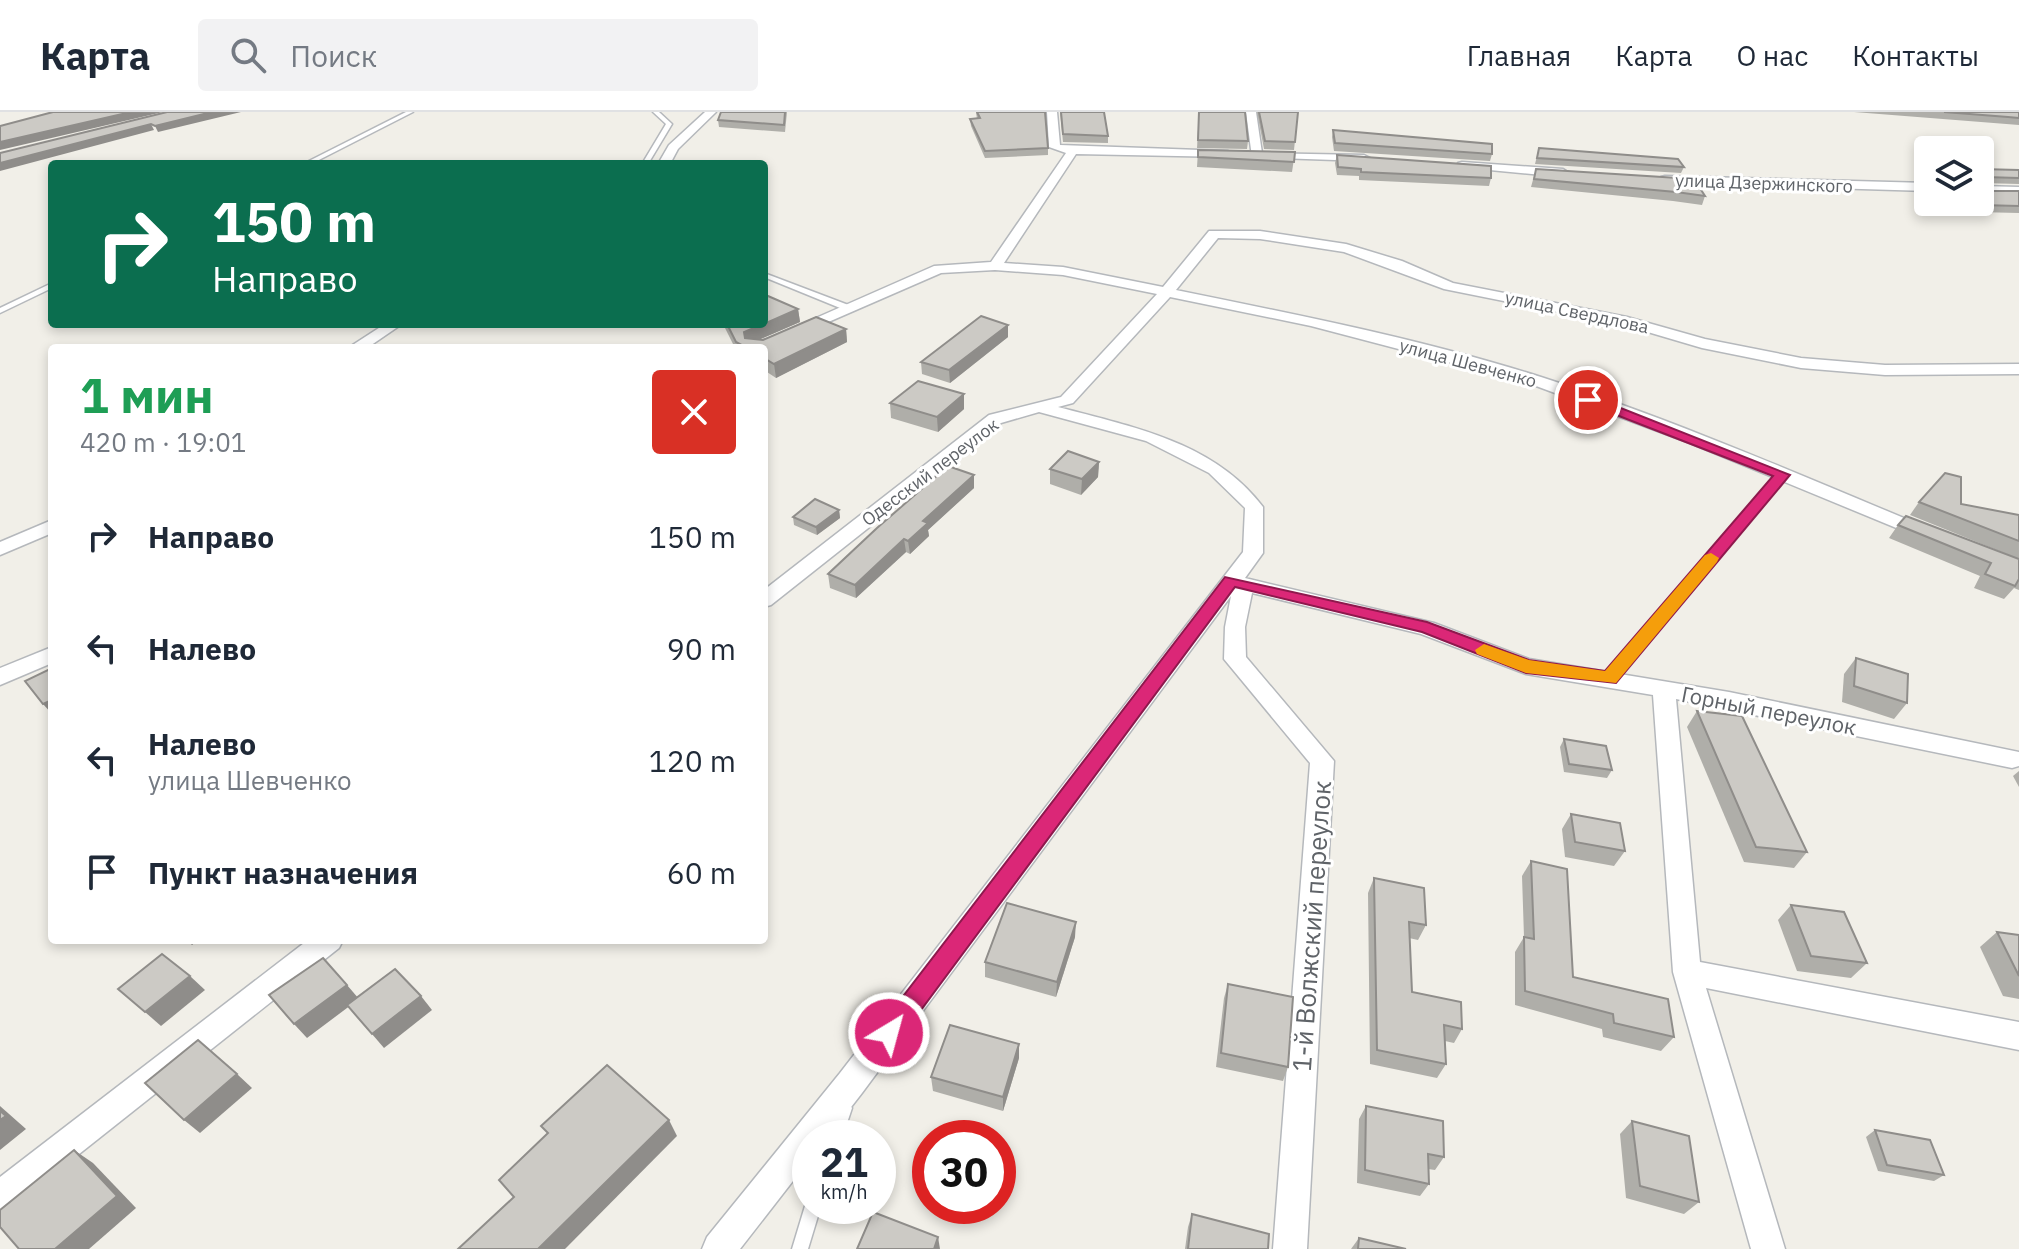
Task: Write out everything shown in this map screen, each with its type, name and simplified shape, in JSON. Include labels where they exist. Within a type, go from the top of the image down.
[{"type":"street","points":[[666,160],[673,147],[711,112]]},
{"type":"street","points":[[1052,112],[1055,147],[1073,151],[1371,159]]},
{"type":"street","points":[[1251,112],[1256,155]]},
{"type":"street","points":[[995,266],[1073,151]]},
{"type":"street","points":[[1449,164],[1573,173]]},
{"type":"street","name":"улица Дзержинского","points":[[1651,179],[1914,187]]},
{"type":"street","points":[[1994,190],[2019,191]]},
{"type":"street","name":"улица Свердлова","points":[[1167,292],[1214,234],[1260,235],[1346,248],[1397,264],[1449,286],[1627,321],[1702,343],[1801,363],[1885,370],[2019,369]]},
{"type":"street","name":"улица Шевченко","points":[[848,308],[939,269],[995,266],[1063,271],[1312,322],[1534,380],[1696,439],[1944,541]]},
{"type":"street","name":"Одесский переулок","points":[[768,597],[995,419],[1067,400],[1167,292]]},
{"type":"street","points":[[765,344],[848,308]]},
{"type":"street","points":[[362,344],[388,328]]},
{"type":"street","points":[[719,1249],[1237,584],[1253,553],[1254,507],[1215,469],[1152,437],[1039,407]]},
{"type":"street","points":[[0,549],[48,528]]},
{"type":"street","points":[[1237,584],[1427,628],[1526,666],[1664,689]]},
{"type":"street","name":"1-й Волжский переулок","points":[[1237,584],[1235,659],[1322,761],[1290,1249]]},
{"type":"street","points":[[0,677],[48,656]]},
{"type":"street","name":"Горный переулок","points":[[1768,1249],[1687,972],[1664,689],[2012,759]]},
{"type":"street","points":[[0,1197],[324,944]]},
{"type":"street","points":[[1687,972],[2019,1036]]},
{"type":"lane","points":[[314,160],[410,112]]},
{"type":"lane","points":[[647,160],[669,124],[656,112]]},
{"type":"lane","points":[[768,277],[848,308]]},
{"type":"lane","points":[[0,311],[48,287]]},
{"type":"lane","points":[[1609,678],[1782,475]]},
{"type":"lane","points":[[840,1120],[851,1083]]},
{"type":"lane","points":[[800,1249],[808,1224]]},
{"type":"building","points":[[53,112],[131,112],[0,142],[0,126]]},
{"type":"building","points":[[167,112],[212,112],[155,126],[151,124],[0,163],[0,153]]},
{"type":"building","points":[[721,112],[785,112],[784,125],[718,120]]},
{"type":"building","points":[[977,112],[1045,112],[1048,148],[985,151],[970,119],[980,118]]},
{"type":"building","points":[[1061,112],[1104,112],[1108,136],[1063,134]]},
{"type":"building","points":[[1199,112],[1245,112],[1248,141],[1198,140]]},
{"type":"building","points":[[1259,112],[1298,112],[1295,142],[1265,141]]},
{"type":"building","points":[[1944,112],[2019,112],[2019,118],[2008,117]]},
{"type":"building","points":[[1333,130],[1492,144],[1492,154],[1335,143]]},
{"type":"building","points":[[1539,148],[1678,159],[1684,167],[1537,158]]},
{"type":"building","points":[[1198,150],[1295,152],[1294,162],[1198,157]]},
{"type":"building","points":[[1337,155],[1491,166],[1491,178],[1361,172],[1361,169],[1338,167]]},
{"type":"building","points":[[1536,169],[1694,179],[1705,196],[1534,179]]},
{"type":"building","points":[[1994,169],[2019,170],[2019,178],[1994,177]]},
{"type":"building","points":[[1994,191],[2019,191],[2019,206],[1994,205]]},
{"type":"building","points":[[768,296],[798,309],[768,322]]},
{"type":"building","points":[[981,316],[1008,325],[949,370],[921,362]]},
{"type":"building","points":[[816,317],[846,329],[774,364],[768,360],[768,344],[740,344],[729,328],[754,328],[744,332],[745,338],[763,340]]},
{"type":"building","points":[[918,381],[964,394],[937,417],[890,403]]},
{"type":"building","points":[[1068,451],[1099,462],[1082,479],[1050,469]]},
{"type":"building","points":[[948,466],[974,475],[923,521],[928,523],[908,541],[904,539],[855,585],[828,574],[877,528]]},
{"type":"building","points":[[1945,473],[1961,477],[1961,504],[2019,515],[2019,541],[1919,502]]},
{"type":"building","points":[[815,499],[839,510],[816,527],[793,517]]},
{"type":"building","points":[[1906,516],[2019,559],[2019,579],[2015,586],[1985,574],[1991,563],[1898,525]]},
{"type":"building","points":[[1856,658],[1908,674],[1907,703],[1854,686]]},
{"type":"building","points":[[48,670],[48,702],[43,704],[25,681]]},
{"type":"building","points":[[1697,711],[1742,716],[1807,852],[1756,847]]},
{"type":"building","points":[[1564,739],[1606,746],[1612,770],[1569,764]]},
{"type":"building","points":[[1571,814],[1620,823],[1625,851],[1575,842]]},
{"type":"building","points":[[1531,861],[1567,869],[1573,977],[1668,999],[1674,1037],[1614,1023],[1613,1014],[1525,991],[1524,937],[1534,939]]},
{"type":"building","points":[[1374,878],[1424,888],[1426,925],[1409,922],[1412,992],[1461,1002],[1462,1029],[1444,1025],[1446,1064],[1377,1050]]},
{"type":"building","points":[[1007,903],[1076,922],[1057,982],[985,962]]},
{"type":"building","points":[[1791,905],[1844,912],[1867,963],[1811,956]]},
{"type":"building","points":[[1997,932],[2019,935],[2019,976]]},
{"type":"building","points":[[162,954],[190,976],[145,1012],[118,989]]},
{"type":"building","points":[[323,958],[347,985],[294,1024],[269,995]]},
{"type":"building","points":[[395,969],[421,996],[372,1034],[347,1005]]},
{"type":"building","points":[[1228,984],[1293,997],[1288,1067],[1221,1053]]},
{"type":"building","points":[[950,1025],[1019,1044],[1003,1097],[931,1077]]},
{"type":"building","points":[[198,1040],[237,1074],[184,1120],[145,1083]]},
{"type":"building","points":[[607,1065],[669,1120],[538,1249],[458,1249],[514,1197],[499,1180],[548,1133],[541,1126]]},
{"type":"building","points":[[1366,1106],[1443,1121],[1444,1157],[1428,1154],[1429,1184],[1365,1170]]},
{"type":"building","points":[[1632,1121],[1689,1136],[1699,1202],[1640,1186]]},
{"type":"building","points":[[1875,1130],[1930,1140],[1944,1175],[1887,1165]]},
{"type":"building","points":[[74,1150],[117,1196],[55,1249],[19,1249],[0,1227],[0,1210]]},
{"type":"building","points":[[1192,1214],[1269,1234],[1268,1249],[1188,1249]]},
{"type":"building","points":[[896,1221],[938,1237],[934,1249],[857,1249],[868,1224],[896,1224]]},
{"type":"building","points":[[1359,1238],[1406,1249],[1358,1249]]},
{"type":"slow traffic","points":[[1484,650],[1526,666],[1609,678],[1711,558]]},
{"type":"route","points":[[889,1033],[1231,581],[1243,587],[1427,628],[1526,666],[1609,678],[1782,475],[1696,439],[1588,400]]}]
